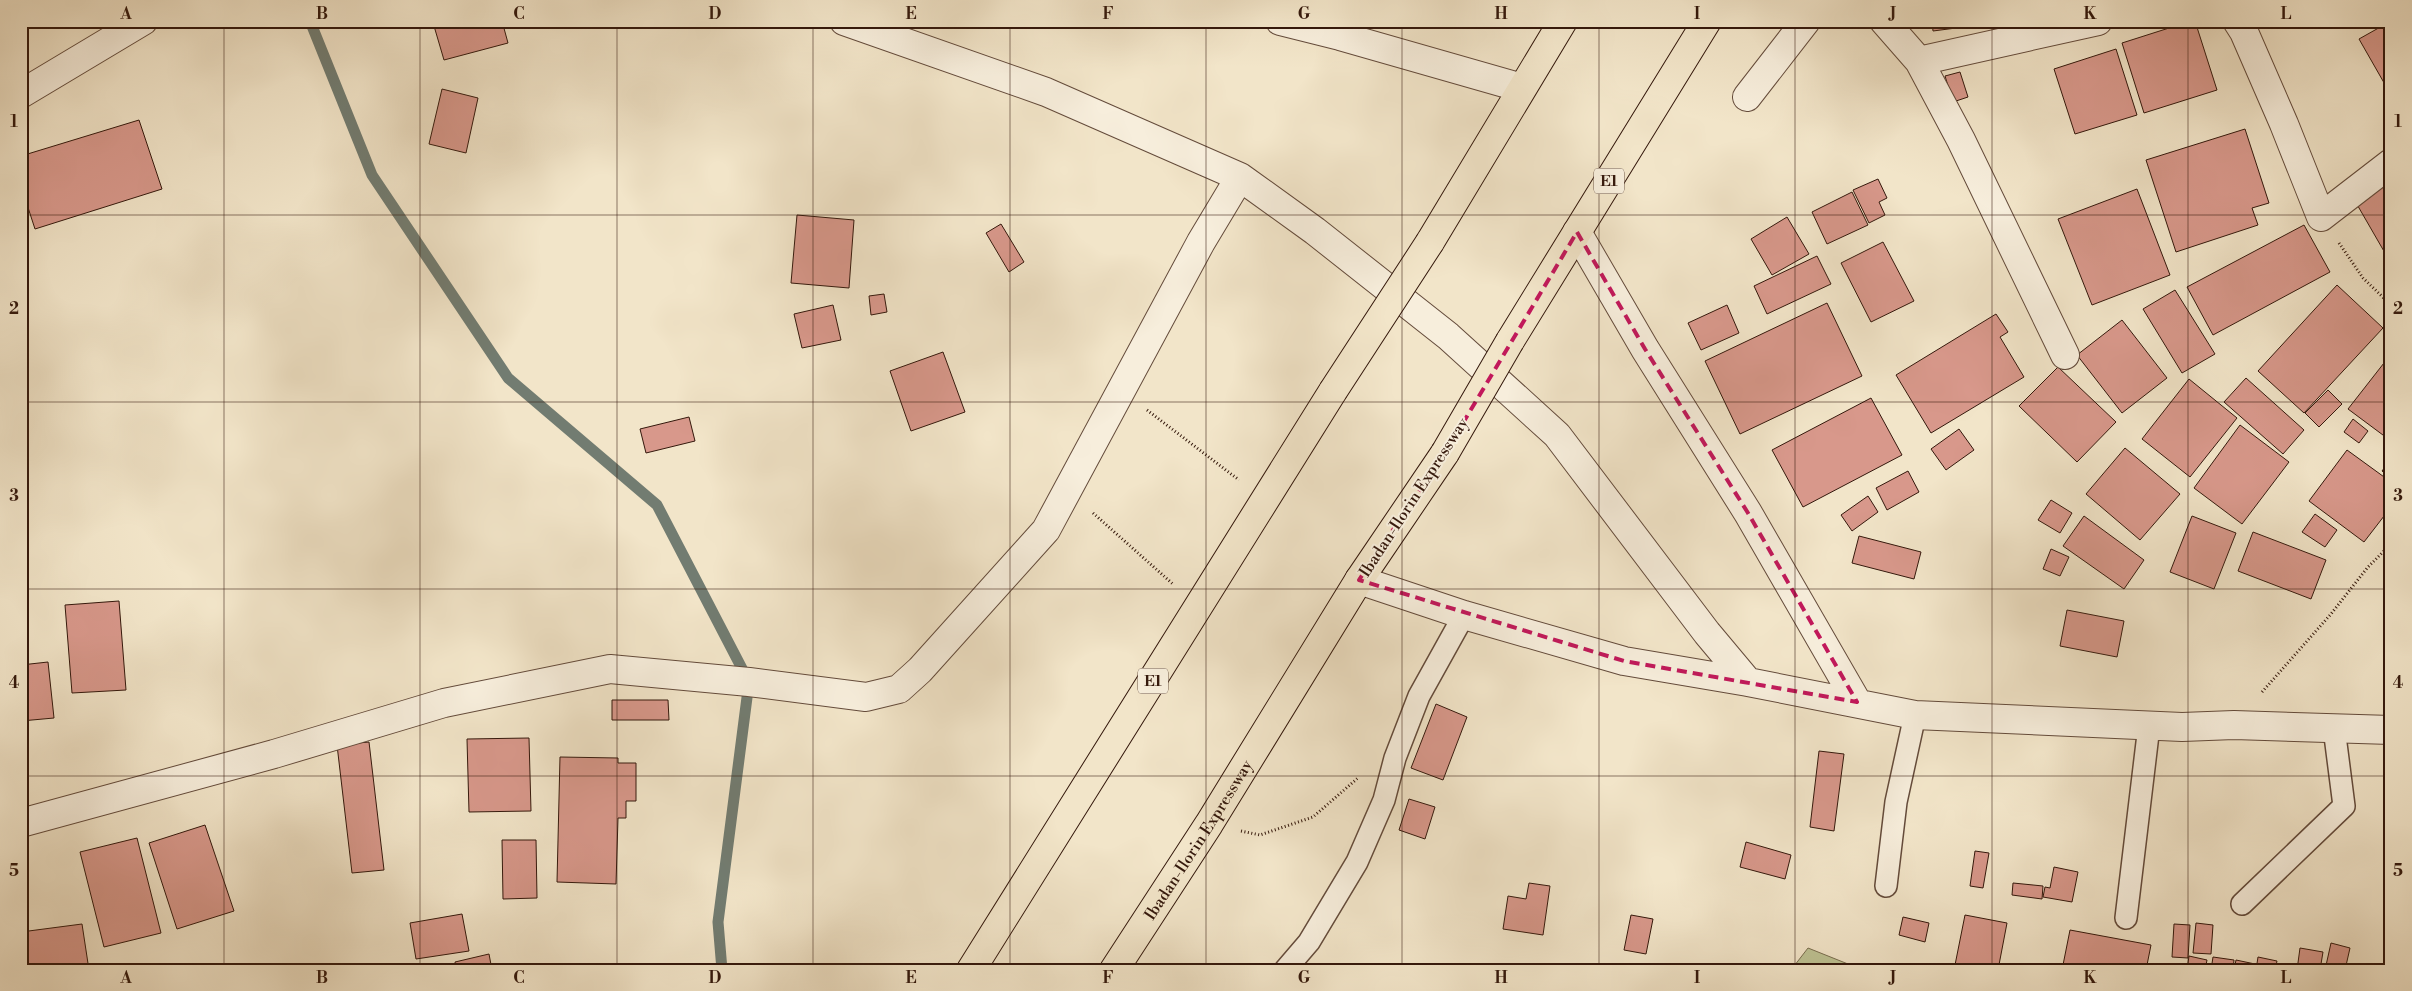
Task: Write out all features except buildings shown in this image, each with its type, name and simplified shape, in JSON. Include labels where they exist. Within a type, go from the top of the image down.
[{"type":"highway","name":"E1","points":[[972,970],[1333,391],[1430,242],[1563,21]]},
{"type":"highway","name":"Ibadan-Ilorin Expressway","points":[[1114,970],[1209,824],[1359,580],[1445,452],[1510,341],[1707,21]]},
{"type":"street","points":[[21,94],[143,21]]},
{"type":"street","points":[[844,21],[1046,92],[1240,177],[1315,232],[1448,336],[1557,435],[1707,633],[1748,682]]},
{"type":"street","points":[[1280,21],[1340,36],[1522,88]]},
{"type":"street","points":[[1747,97],[1806,21]]},
{"type":"street","points":[[1884,21],[1919,61],[1962,140],[2065,355]]},
{"type":"street","points":[[1919,61],[2098,21]]},
{"type":"street","points":[[2237,21],[2244,32],[2284,124],[2322,217],[2391,163]]},
{"type":"street","points":[[21,823],[274,754],[444,703],[610,668],[749,682],[866,698],[899,689],[920,670],[1046,530],[1200,242],[1240,177]]},
{"type":"street","points":[[1577,232],[1645,349],[1753,521],[1857,702]]},
{"type":"street","points":[[1359,580],[1464,615],[1624,661],[1857,702],[1915,715],[2149,726],[2234,725],[2391,730]]},
{"type":"lane","points":[[1285,970],[1309,942],[1357,862],[1384,800],[1395,758],[1420,696],[1464,615]]},
{"type":"lane","points":[[1886,886],[1896,802],[1915,715]]},
{"type":"lane","points":[[2126,918],[2149,726]]},
{"type":"lane","points":[[2242,904],[2344,806],[2334,728]]},
{"type":"path","points":[[2322,217],[2363,278],[2391,306]]},
{"type":"path","points":[[1122,391],[1266,500]]},
{"type":"path","points":[[1068,490],[1199,607]]},
{"type":"path","points":[[2234,725],[2331,614],[2368,567],[2391,544]]},
{"type":"path","points":[[1209,824],[1260,835],[1313,817],[1361,775],[1395,758]]},
{"type":"highlighted area","points":[[1577,232],[1645,349],[1748,513],[1857,702],[1624,661],[1359,580],[1445,453]]},
{"type":"green space","points":[[1808,948],[1863,970],[1791,970]]},
{"type":"waterway","points":[[310,21],[372,175],[508,378],[657,505],[749,682],[718,922],[722,970]]}]
